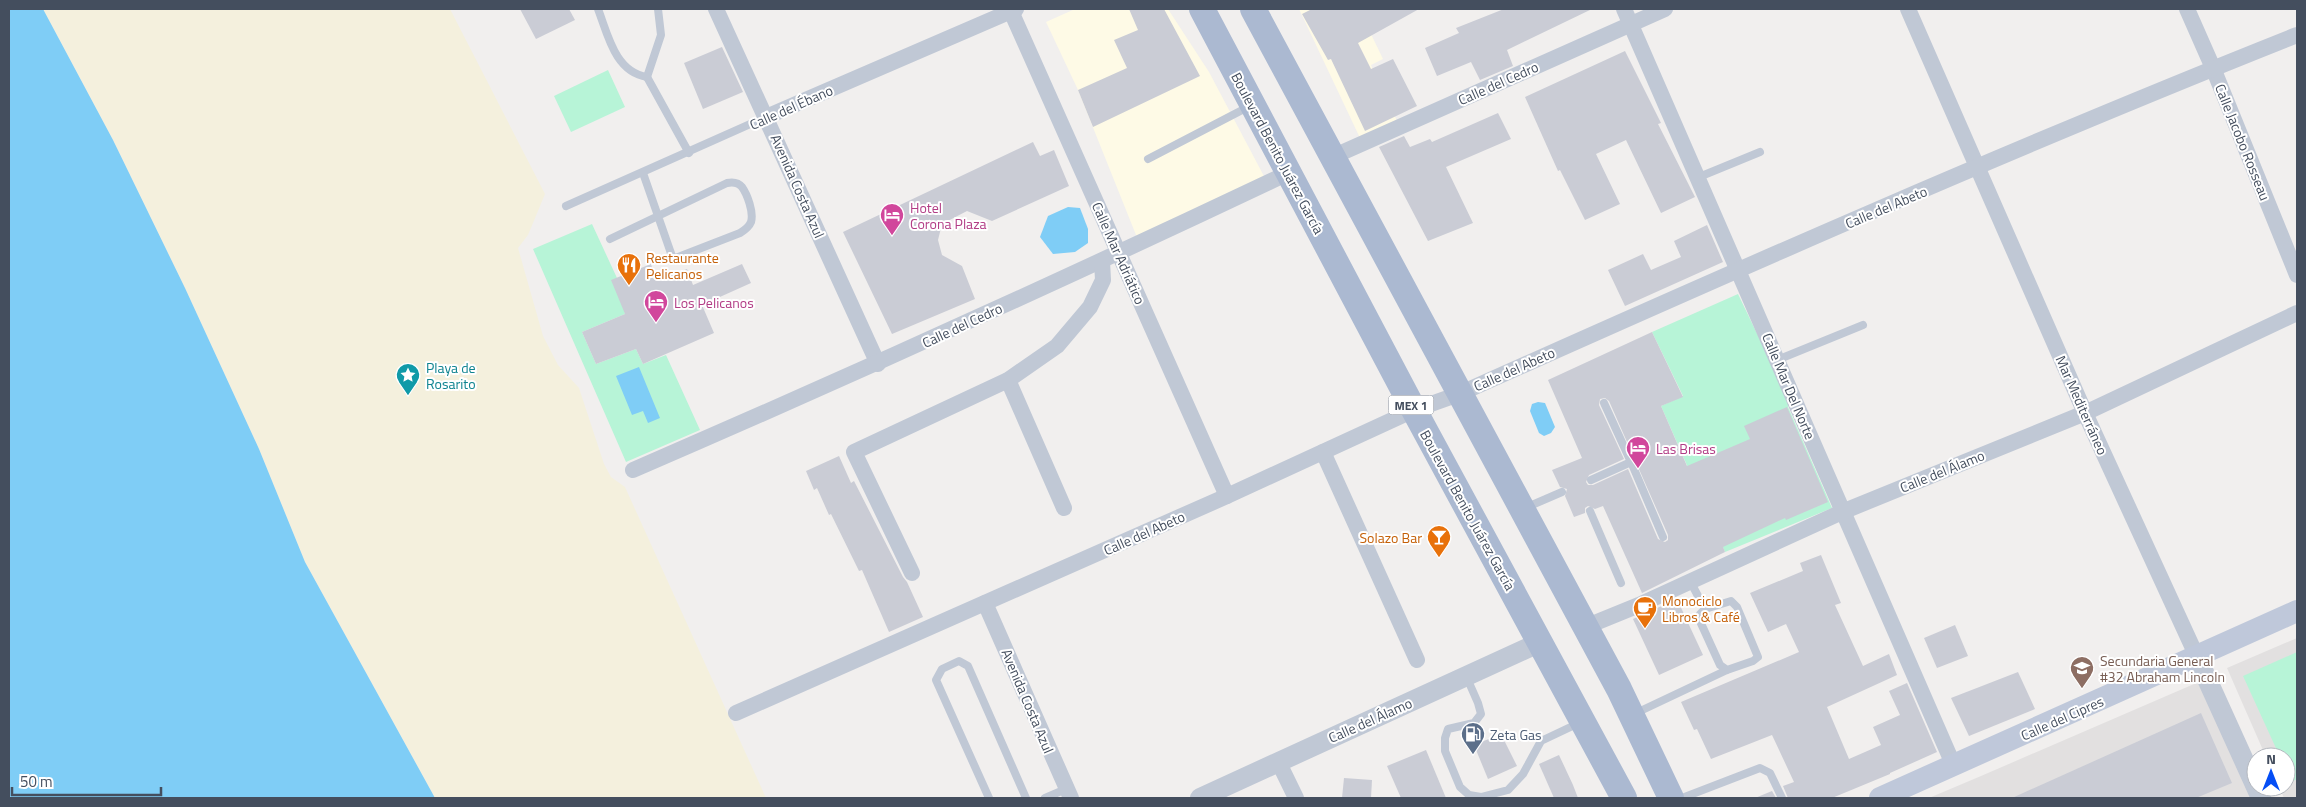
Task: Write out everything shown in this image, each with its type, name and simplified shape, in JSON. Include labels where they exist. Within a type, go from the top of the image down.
[{"type":"main road","name":"Boulevard Benito Juárez García","points":[[1202,9],[1414,410],[1624,798]]},
{"type":"main road","points":[[1253,9],[1458,394],[1619,689],[1630,716],[1671,798]]},
{"type":"main road","name":"Calle del Cipres","points":[[1880,798],[2297,611]]},
{"type":"street","name":"Avenida Costa Azul","points":[[716,9],[878,364]]},
{"type":"street","name":"Calle del Cedro","points":[[1332,157],[1628,16],[1665,9]]},
{"type":"street","name":"Mar Mediterráneo","points":[[1908,9],[1979,167],[2085,413],[2261,798]]},
{"type":"street","name":"Calle Jacobo Rosseau","points":[[2187,9],[2297,275]]},
{"type":"street","name":"Calle del Ébano","points":[[766,117],[1012,10]]},
{"type":"street","name":"Calle Mar Adriático","points":[[1012,10],[1227,496]]},
{"type":"street","name":"Calle Mar Del Norte","points":[[1628,16],[1953,764]]},
{"type":"street","name":"Calle del Abeto","points":[[736,713],[1227,496],[1414,410],[1458,394],[1739,269],[1979,167],[2213,68],[2297,35]]},
{"type":"street","name":"Calle del Cedro","points":[[633,470],[878,364],[1102,262],[1288,172]]},
{"type":"street","points":[[912,573],[854,452],[1008,380],[1056,346],[1090,307],[1103,280],[1102,262]]},
{"type":"street","name":"Calle del Álamo","points":[[1585,627],[1639,605],[1842,512],[2085,413],[2297,313]]},
{"type":"street","points":[[1008,380],[1064,508]]},
{"type":"street","points":[[1323,452],[1417,660]]},
{"type":"street","name":"Avenida Costa Azul","points":[[986,603],[1069,794]]},
{"type":"street","name":"Calle del Álamo","points":[[1200,798],[1541,642]]},
{"type":"street","points":[[1278,761],[1296,798]]},
{"type":"lane","points":[[598,9],[616,55],[627,70],[636,75],[647,77]]},
{"type":"lane","points":[[658,9],[661,35],[647,77],[689,153]]},
{"type":"lane","points":[[1148,159],[1252,105]]},
{"type":"lane","name":"Calle del Ébano","points":[[566,206],[643,174],[766,117]]},
{"type":"lane","points":[[1699,177],[1760,152]]},
{"type":"lane","points":[[610,239],[658,216],[727,183],[734,182],[741,186],[751,210],[751,221],[747,228],[740,233],[673,259],[658,216],[643,174]]},
{"type":"lane","points":[[1778,360],[1863,325]]},
{"type":"lane","points":[[1604,403],[1663,537]]},
{"type":"lane","points":[[1592,480],[1631,462]]},
{"type":"lane","points":[[1522,510],[1562,492]]},
{"type":"lane","points":[[1590,511],[1620,583]]},
{"type":"lane","points":[[1690,582],[1705,609]]},
{"type":"lane","points":[[1630,716],[1726,670],[1753,661],[1758,657],[1737,607],[1731,601],[1705,609],[1700,614],[1699,619],[1720,664],[1726,670]]},
{"type":"lane","points":[[989,798],[936,680],[942,669],[959,661],[968,666],[1026,798]]},
{"type":"lane","points":[[1466,676],[1481,714],[1474,723],[1448,729],[1445,738],[1445,751],[1460,787],[1469,795],[1481,797],[1508,790],[1524,774],[1541,741],[1583,721]]},
{"type":"lane","points":[[1682,798],[1760,768],[1770,773],[1782,798]]},
{"type":"lane","points":[[1045,798],[1069,794]]},
{"type":"shaded area","points":[[1075,9],[1168,9],[1209,72],[1266,180],[1138,240],[1078,90],[1046,22]]},
{"type":"shaded area","points":[[1299,9],[1359,9],[1383,59],[1371,65],[1397,121],[1360,138]]},
{"type":"shaded area","points":[[2297,638],[2297,798],[2284,797],[2296,797],[2296,747],[2262,747],[2227,668]]},
{"type":"shaded area","points":[[2201,681],[2246,780],[2246,797],[2254,798],[1929,798]]},
{"type":"green space","points":[[608,70],[625,107],[571,132],[554,96]]},
{"type":"green space","points":[[592,224],[617,278],[625,314],[582,332],[596,364],[636,349],[643,364],[666,355],[700,430],[626,462],[533,249]]},
{"type":"green space","points":[[1738,294],[1789,400],[1788,407],[1832,508],[1725,552],[1661,406],[1683,396],[1652,332]]},
{"type":"green space","points":[[2297,652],[2297,779],[2296,747],[2275,747],[2243,676]]},
{"type":"sand","name":"Playa de Rosarito","points":[[43,9],[450,9],[545,194],[528,235],[518,248],[543,336],[558,365],[579,388],[604,464],[611,477],[625,487],[766,798],[435,798],[305,562],[259,449],[185,288],[113,140]]},
{"type":"water","points":[[9,9],[43,9],[113,140],[185,288],[259,449],[305,562],[435,798],[9,798]]},
{"type":"water","points":[[1068,207],[1080,208],[1088,229],[1088,243],[1075,252],[1053,254],[1040,237],[1048,216]]},
{"type":"water","points":[[639,367],[660,418],[648,423],[643,411],[632,415],[616,376]]},
{"type":"water","points":[[1538,402],[1545,403],[1555,427],[1551,433],[1544,436],[1539,433],[1530,411],[1532,404]]},
{"type":"building","points":[[520,9],[569,9],[575,20],[536,39]]},
{"type":"building","points":[[1129,9],[1164,9],[1200,76],[1093,127],[1078,90],[1127,68],[1114,40],[1138,30]]},
{"type":"building","points":[[1312,9],[1419,9],[1358,43],[1371,69],[1393,59],[1417,106],[1365,131],[1331,59],[1328,60],[1302,14]]},
{"type":"building","points":[[1504,9],[1592,9],[1507,50],[1513,66],[1480,80],[1471,62],[1437,76],[1425,48],[1459,33],[1456,28]]},
{"type":"building","points":[[722,47],[743,92],[703,109],[684,63]]},
{"type":"building","points":[[1625,51],[1661,123],[1658,124],[1695,197],[1661,213],[1626,140],[1596,154],[1620,204],[1585,220],[1560,170],[1558,171],[1525,97]]},
{"type":"building","points":[[1498,113],[1511,139],[1446,167],[1473,223],[1428,241],[1379,147],[1404,136],[1410,147],[1430,139],[1432,142]]},
{"type":"building","name":"Hotel Corona Plaza","points":[[1033,142],[1040,156],[1054,150],[1069,186],[992,221],[967,211],[942,224],[938,240],[942,255],[962,266],[975,299],[892,334],[843,232]]},
{"type":"building","points":[[1707,225],[1723,262],[1625,306],[1608,270],[1643,254],[1651,270],[1681,257],[1674,241]]},
{"type":"building","name":"Los Pelicanos","points":[[651,264],[656,281],[687,269],[693,285],[742,264],[751,283],[702,305],[714,333],[643,364],[636,349],[596,364],[582,332],[625,314],[611,280]]},
{"type":"building","name":"Las Brisas","points":[[1652,332],[1683,397],[1661,406],[1687,466],[1750,439],[1744,426],[1787,407],[1828,502],[1786,520],[1785,518],[1723,547],[1725,552],[1642,593],[1603,506],[1595,509],[1588,506],[1585,508],[1585,513],[1574,517],[1565,496],[1567,489],[1560,487],[1552,470],[1582,458],[1548,380]],"holes":[[[1605,398],[1609,401],[1668,535],[1668,540],[1665,542],[1658,539],[1628,469],[1593,485],[1588,485],[1586,482],[1589,475],[1624,459],[1599,405],[1600,399]]]},
{"type":"building","points":[[839,456],[851,483],[854,481],[907,582],[923,617],[889,632],[862,570],[859,571],[831,514],[829,515],[817,488],[814,490],[806,471]]},
{"type":"building","points":[[1821,555],[1841,603],[1835,605],[1863,666],[1889,654],[1897,675],[1827,707],[1849,759],[1881,745],[1873,727],[1900,715],[1889,691],[1907,683],[1937,752],[1832,798],[1788,798],[1783,786],[1794,782],[1772,735],[1711,759],[1697,729],[1694,730],[1681,702],[1799,652],[1786,624],[1768,632],[1750,593],[1803,571],[1800,563]]},
{"type":"building","points":[[1677,599],[1703,655],[1659,675],[1633,619]]},
{"type":"building","points":[[1955,625],[1968,656],[1937,668],[1924,638]]},
{"type":"building","points":[[2018,672],[2035,709],[1969,736],[1951,698]]},
{"type":"building","points":[[2201,713],[2232,783],[2196,798],[2012,798]]},
{"type":"building","points":[[1501,734],[1517,766],[1488,779],[1474,745]]},
{"type":"building","points":[[1426,750],[1446,798],[1401,798],[1387,766]]},
{"type":"building","points":[[1559,755],[1578,798],[1554,798],[1539,764]]},
{"type":"building","points":[[1344,778],[1372,780],[1371,798],[1342,798]]},
{"type":"building","points":[[1772,791],[1776,798],[1755,798]]},
{"type":"place","name":"Hotel Corona Plaza","points":[[892,236]]},
{"type":"place","name":"Restaurante Pelicanos","points":[[629,286]]},
{"type":"place","name":"Los Pelicanos","points":[[656,323]]},
{"type":"place","name":"Playa de Rosarito","points":[[408,396]]},
{"type":"place","name":"Las Brisas","points":[[1638,469]]},
{"type":"place","name":"Solazo Bar","points":[[1439,558]]},
{"type":"place","name":"Monociclo Libros & Café","points":[[1645,629]]},
{"type":"place","name":"Secundaria General #32 Abraham Lincoln","points":[[2082,689]]},
{"type":"place","name":"Zeta Gas","points":[[1473,755]]}]
